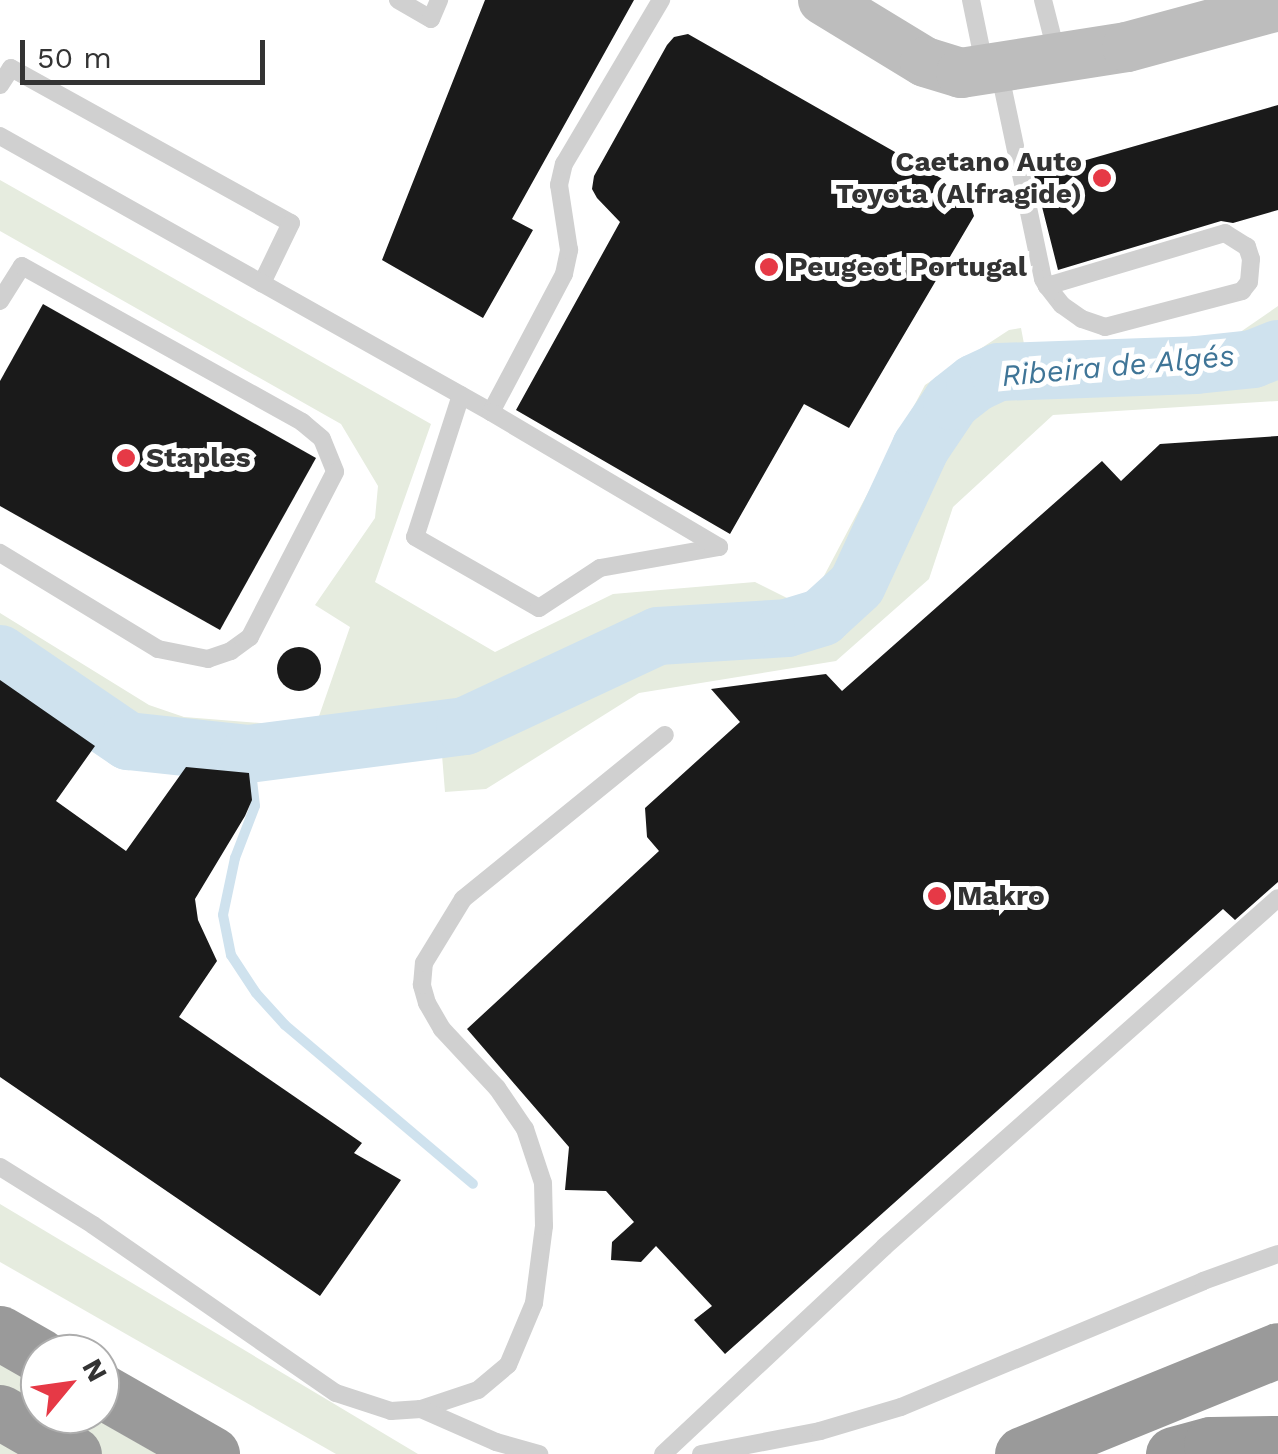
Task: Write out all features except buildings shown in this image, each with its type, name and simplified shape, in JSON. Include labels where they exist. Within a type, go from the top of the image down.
[{"type":"highway","points":[[1022,1454],[1278,1350]]},
{"type":"highway","points":[[120,1401],[195,1444],[243,1454]]},
{"type":"highway","points":[[0,1412],[74,1454]]},
{"type":"highway","points":[[1174,1454],[1210,1444],[1278,1444]]},
{"type":"street","points":[[834,3],[925,62],[961,73],[1059,60],[1206,12],[1273,4]]},
{"type":"lane","points":[[398,0],[431,19],[439,0]]},
{"type":"lane","points":[[491,412],[564,274],[569,250],[559,185],[564,164],[661,0]]},
{"type":"lane","points":[[972,0],[1028,226],[1048,286],[1082,319],[1105,327],[1242,291],[1249,282],[1251,259],[1246,247],[1225,233],[1048,286]]},
{"type":"lane","points":[[1042,0],[1059,60]]},
{"type":"lane","points":[[0,85],[10,68],[291,222],[262,283]]},
{"type":"lane","points":[[0,136],[462,395],[719,547],[600,568],[539,608],[415,537],[462,395]]},
{"type":"lane","points":[[0,301],[22,266],[302,422],[322,438],[335,472],[250,637],[232,651],[208,660],[158,649],[0,553]]},
{"type":"lane","points":[[0,1167],[93,1225],[336,1394],[391,1411],[420,1409],[478,1390],[508,1366],[534,1303],[544,1226],[542,1183],[530,1140],[498,1088],[442,1029],[422,985],[424,963],[436,936],[463,899],[666,735]]},
{"type":"lane","points":[[663,1454],[884,1247],[1048,1106],[1278,898]]},
{"type":"lane","points":[[701,1454],[820,1432],[901,1407],[1202,1281],[1278,1254]]},
{"type":"lane","points":[[420,1409],[496,1442],[539,1454]]},
{"type":"shaded area","points":[[0,180],[431,424],[375,582],[495,652],[613,594],[755,582],[807,608],[925,385],[1009,330],[1021,328],[1025,349],[1093,342],[1209,342],[1236,335],[1278,306],[1278,401],[1053,415],[953,507],[929,579],[836,661],[639,693],[486,789],[445,792],[442,755],[275,764],[275,772],[115,759],[0,679],[0,613],[149,705],[184,717],[297,726],[318,719],[350,627],[315,605],[375,518],[378,486],[341,424],[0,231]]},
{"type":"shaded area","points":[[0,1204],[418,1454],[336,1454],[0,1262]]},
{"type":"shaded area","points":[[0,1364],[20,1376],[20,1434],[120,1433],[157,1454],[0,1454]]},
{"type":"waterway","name":"Ribeira de Algés","points":[[0,654],[128,741],[249,754],[465,726],[658,636],[787,628],[822,617],[857,585],[921,447],[952,401],[975,383],[999,372],[1196,365],[1253,359],[1278,349]]},
{"type":"waterway","points":[[249,754],[255,806],[235,858],[223,915],[231,955],[256,993],[285,1025],[473,1184]]},
{"type":"place","name":"Caetano Auto Toyota (Alfragide)","points":[[1102,178]]},
{"type":"place","name":"Peugeot Portugal","points":[[769,267]]},
{"type":"place","name":"Staples","points":[[126,458]]},
{"type":"place","name":"Makro","points":[[937,896]]}]
